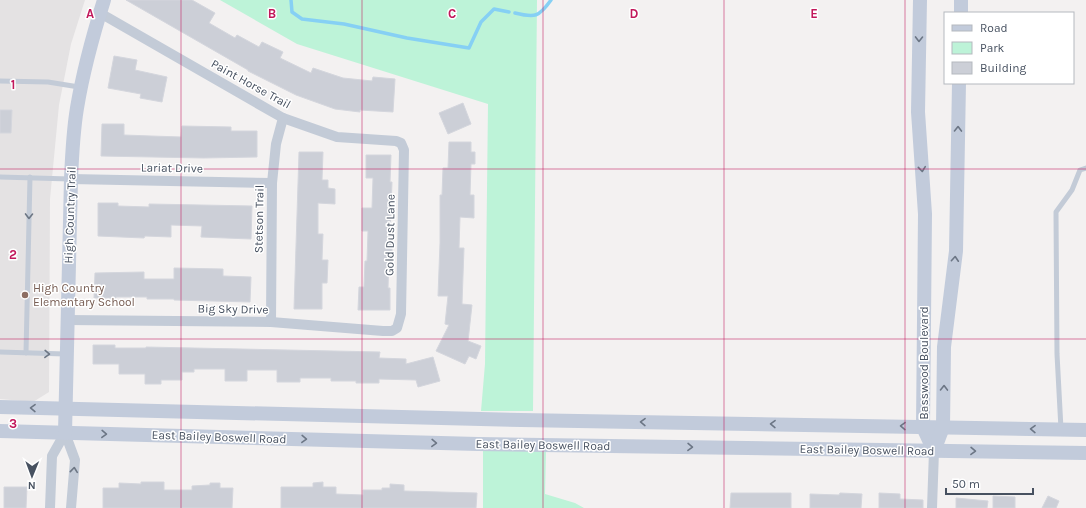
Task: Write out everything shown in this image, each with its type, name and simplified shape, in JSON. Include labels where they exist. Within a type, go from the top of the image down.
[{"type":"main road","name":"Basswood Boulevard","points":[[920,0],[918,112],[925,214],[923,427],[934,451]]},
{"type":"main road","points":[[961,0],[961,12]]},
{"type":"main road","name":"High Country Trail","points":[[65,433],[73,137],[80,88],[102,6]]},
{"type":"main road","name":"Basswood Boulevard","points":[[934,451],[943,427],[944,347],[956,251],[959,84]]},
{"type":"main road","name":"East Bailey Boswell Road","points":[[0,407],[521,420],[1086,430]]},
{"type":"main road","name":"East Bailey Boswell Road","points":[[0,431],[478,444],[1086,453]]},
{"type":"street","name":"Paint Horse Trail","points":[[102,6],[283,118],[337,137],[396,141],[401,143]]},
{"type":"street","name":"Stetson Trail","points":[[271,322],[272,183],[276,144],[283,118]]},
{"type":"street","name":"Gold Dust Lane","points":[[397,328],[401,314],[404,150],[401,143]]},
{"type":"street","name":"Lariat Drive","points":[[71,179],[272,183]]},
{"type":"street","name":"Big Sky Drive","points":[[67,320],[271,322],[383,332],[392,331],[397,328]]},
{"type":"street","points":[[50,508],[52,456],[65,433]]},
{"type":"street","points":[[65,433],[75,460],[71,508]]},
{"type":"street","points":[[932,508],[934,451]]},
{"type":"lane","points":[[0,81],[48,82],[80,88]]},
{"type":"lane","points":[[1061,429],[1057,354],[1056,212],[1072,190],[1080,170],[1086,168]]},
{"type":"lane","points":[[0,177],[71,179]]},
{"type":"lane","points":[[26,353],[30,178]]},
{"type":"lane","points":[[0,352],[66,354]]},
{"type":"shaded area","name":"High Country Elementary School","points":[[0,0],[85,0],[71,44],[59,105],[50,199],[49,392],[33,402],[0,399]]},
{"type":"green space","points":[[220,0],[537,0],[533,411],[481,411],[485,364],[488,104],[297,44]]},
{"type":"green space","points":[[483,448],[546,451],[545,494],[575,503],[584,508],[483,508]]},
{"type":"building","points":[[126,0],[192,0],[215,13],[209,23],[235,38],[237,35],[259,47],[262,42],[283,52],[280,58],[311,73],[313,68],[343,78],[372,81],[373,77],[395,79],[393,112],[360,110],[360,112],[335,109],[296,95],[248,71]]},
{"type":"building","points":[[114,56],[137,60],[135,70],[167,77],[162,102],[140,98],[141,94],[108,88]]},
{"type":"building","points":[[463,103],[471,124],[448,134],[439,113]]},
{"type":"building","points":[[0,110],[12,110],[11,133],[0,133]]},
{"type":"building","points":[[102,124],[124,124],[124,135],[181,137],[182,126],[231,127],[231,131],[257,131],[257,157],[204,158],[101,156]]},
{"type":"building","points":[[449,142],[471,142],[471,152],[475,152],[475,164],[471,164],[470,195],[474,195],[474,218],[460,217],[459,248],[464,248],[462,304],[472,305],[468,341],[481,346],[476,359],[469,356],[465,364],[436,351],[449,325],[445,324],[448,296],[438,296],[440,195],[442,195],[443,168],[448,168]]},
{"type":"building","points":[[299,152],[323,152],[322,180],[328,180],[328,188],[335,189],[335,204],[318,203],[318,234],[323,234],[322,260],[328,260],[327,283],[322,283],[322,309],[294,309]]},
{"type":"building","points":[[366,155],[391,155],[390,182],[392,182],[390,235],[392,235],[392,257],[389,257],[388,288],[390,288],[390,310],[358,310],[359,287],[364,287],[365,261],[367,261],[368,231],[362,231],[362,208],[372,208],[373,178],[366,178]]},
{"type":"building","points":[[98,203],[118,203],[118,206],[149,207],[149,204],[252,206],[251,239],[201,237],[202,226],[171,225],[171,237],[145,236],[144,238],[98,236]]},
{"type":"building","points":[[174,268],[223,269],[223,276],[251,277],[250,302],[147,299],[147,297],[94,298],[95,273],[144,272],[144,279],[174,279]]},
{"type":"building","points":[[93,345],[115,345],[115,348],[146,347],[380,352],[379,358],[406,359],[406,364],[433,357],[440,381],[418,387],[416,380],[379,379],[379,383],[356,383],[356,381],[331,381],[331,378],[300,378],[300,382],[277,382],[277,370],[247,370],[247,381],[225,381],[225,369],[194,369],[194,372],[182,372],[182,380],[161,380],[161,384],[145,384],[145,374],[119,374],[119,364],[93,364]]},
{"type":"building","points":[[141,482],[164,482],[164,490],[192,490],[192,486],[220,483],[220,488],[233,488],[232,508],[103,508],[103,488],[119,488],[119,483],[141,484]]},
{"type":"building","points":[[323,482],[323,487],[336,487],[336,494],[363,495],[363,490],[382,490],[382,488],[390,488],[390,484],[404,485],[404,491],[477,493],[476,508],[281,508],[281,487],[313,487],[313,483]]},
{"type":"building","points":[[4,487],[27,487],[26,508],[4,508]]},
{"type":"building","points":[[731,493],[791,493],[791,508],[730,508]]},
{"type":"building","points":[[840,493],[862,494],[861,508],[810,508],[810,494],[839,495]]},
{"type":"building","points":[[879,493],[900,494],[900,499],[923,500],[923,508],[879,508]]},
{"type":"building","points":[[993,496],[1015,497],[1015,508],[993,508]]},
{"type":"building","points":[[1048,496],[1059,501],[1056,508],[1042,508]]},
{"type":"building","points":[[956,498],[988,501],[987,508],[956,508]]},
{"type":"waterway","points":[[291,0],[292,12],[302,19],[344,24],[407,38],[469,48],[481,22],[494,9],[509,12]]},
{"type":"waterway","points":[[515,13],[532,16],[536,15],[540,13],[551,0]]},
{"type":"place","name":"High Country Elementary School","points":[[25,295]]}]
